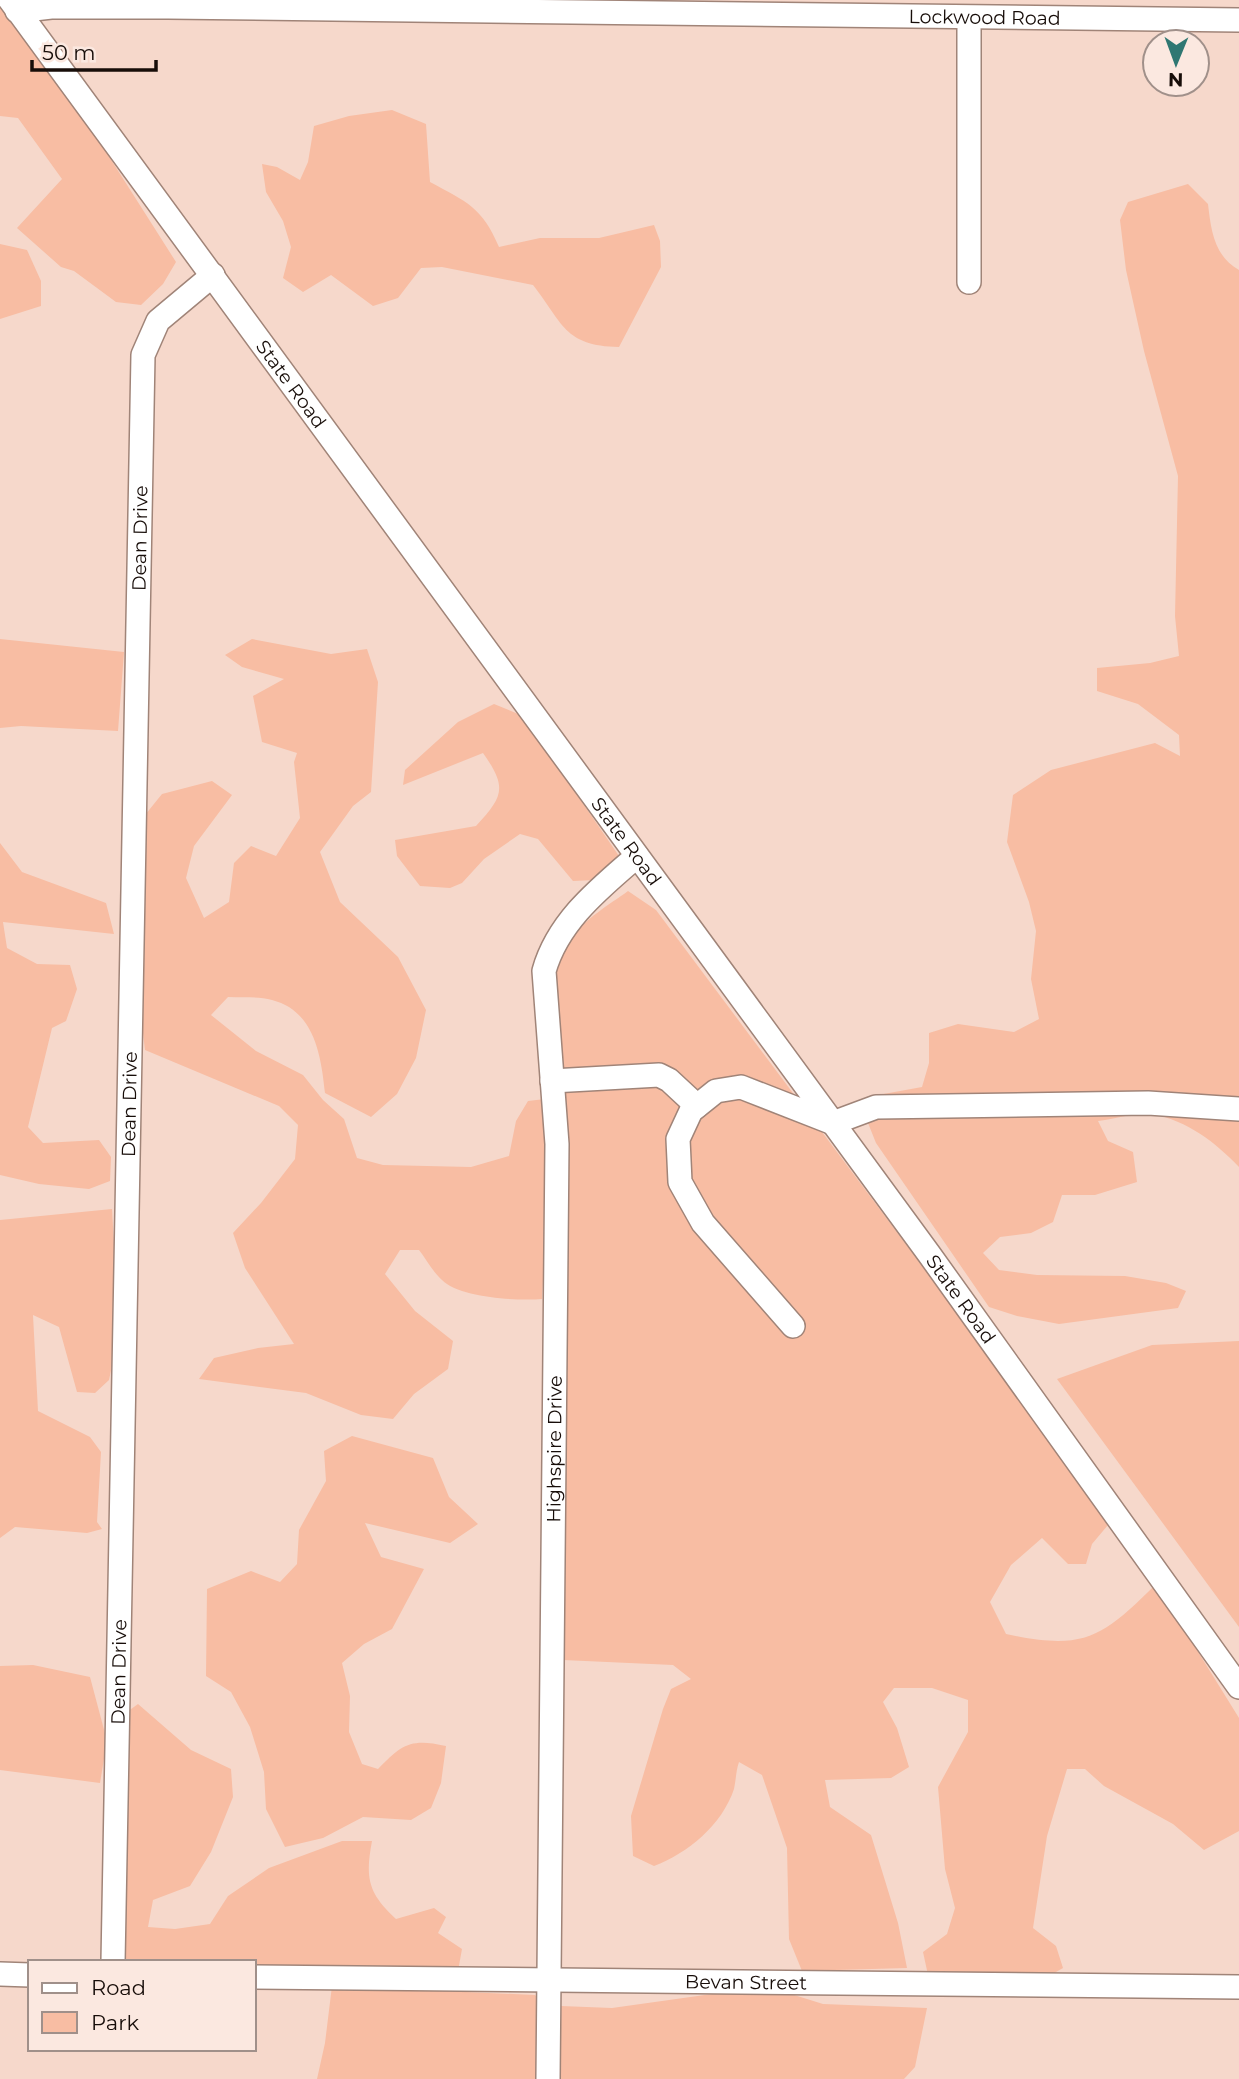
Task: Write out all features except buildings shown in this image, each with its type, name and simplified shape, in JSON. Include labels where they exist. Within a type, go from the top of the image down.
[{"type":"street","name":"Lockwood Road","points":[[13,5],[735,8],[969,18],[1021,9],[1211,10],[1239,20]]},
{"type":"street","name":"State Road","points":[[13,5],[833,1123],[1239,1687]]},
{"type":"street","points":[[969,18],[969,282]]},
{"type":"street","name":"Dean Drive","points":[[113,1960],[143,355],[158,321],[213,275]]},
{"type":"street","name":"Highspire Drive","points":[[548,2079],[557,1144],[547,1041],[544,971],[547,960],[568,922],[595,893],[637,856]]},
{"type":"street","points":[[552,1081],[659,1075],[669,1080],[697,1106]]},
{"type":"street","points":[[793,1326],[703,1223],[680,1182],[678,1139],[691,1111],[716,1091],[741,1087],[833,1123],[876,1107],[1148,1103],[1239,1109]]},
{"type":"street","points":[[0,1974],[28,1975]]},
{"type":"street","name":"Bevan Street","points":[[256,1977],[1239,1987]]},
{"type":"green space","points":[[0,0],[54,70],[176,262],[163,284],[141,305],[116,302],[74,271],[61,267],[17,228],[62,179],[18,118],[0,116]]},
{"type":"green space","points":[[392,110],[426,124],[430,182],[472,207],[486,223],[499,247],[540,238],[599,238],[654,225],[660,241],[661,267],[619,347],[601,346],[576,337],[559,321],[533,285],[442,267],[421,268],[398,298],[373,306],[331,275],[303,292],[283,278],[291,247],[283,221],[266,192],[262,164],[277,167],[300,180],[308,162],[314,126],[349,116]]},
{"type":"green space","points":[[1188,184],[1208,204],[1219,250],[1239,270],[1239,1167],[1200,1134],[1165,1117],[1139,1114],[1098,1121],[1108,1141],[1133,1152],[1137,1182],[1095,1195],[1062,1195],[1053,1222],[1031,1233],[1000,1237],[983,1253],[999,1270],[1037,1275],[1125,1276],[1166,1283],[1186,1291],[1178,1308],[1059,1324],[1017,1316],[989,1307],[876,1143],[866,1118],[878,1095],[922,1087],[929,1063],[929,1033],[958,1024],[1014,1032],[1039,1019],[1031,979],[1036,931],[1029,902],[1007,842],[1013,795],[1051,770],[1155,743],[1180,756],[1179,735],[1138,704],[1097,691],[1097,668],[1150,663],[1179,656],[1175,616],[1178,476],[1144,351],[1126,270],[1120,220],[1128,202]]},
{"type":"green space","points":[[0,244],[27,250],[41,281],[41,306],[0,319]]},
{"type":"green space","points":[[0,639],[124,652],[118,731],[21,726],[0,728]]},
{"type":"green space","points":[[252,639],[331,654],[367,649],[378,682],[371,792],[353,806],[320,852],[340,902],[398,957],[426,1010],[416,1058],[397,1094],[371,1117],[325,1093],[318,1050],[313,1037],[298,1014],[286,1006],[267,999],[228,997],[211,1015],[256,1051],[303,1075],[323,1100],[344,1119],[357,1158],[383,1165],[471,1167],[509,1156],[516,1121],[528,1101],[545,1099],[551,1138],[542,1299],[504,1299],[462,1291],[442,1280],[419,1250],[400,1250],[385,1274],[415,1311],[453,1341],[448,1369],[414,1394],[393,1419],[361,1415],[306,1393],[199,1379],[214,1358],[258,1348],[294,1344],[245,1268],[233,1233],[261,1203],[295,1159],[298,1125],[279,1106],[145,1050],[137,983],[145,815],[162,794],[212,781],[232,795],[194,846],[186,878],[204,918],[229,902],[234,863],[251,846],[276,856],[300,818],[294,762],[297,753],[262,742],[253,696],[284,679],[242,667],[225,655]]},
{"type":"green space","points":[[494,704],[523,716],[619,856],[595,880],[573,881],[538,839],[520,834],[484,859],[462,883],[450,888],[420,886],[397,856],[395,840],[476,826],[492,807],[497,799],[499,783],[483,753],[403,785],[405,770],[458,722]]},
{"type":"green space","points":[[0,843],[22,872],[106,903],[114,934],[3,922],[7,948],[37,964],[70,965],[77,989],[66,1021],[52,1028],[28,1127],[43,1143],[99,1140],[111,1157],[110,1181],[89,1189],[39,1184],[0,1175]]},
{"type":"green space","points":[[628,891],[656,910],[929,1275],[1108,1525],[1092,1544],[1086,1564],[1068,1564],[1042,1538],[1011,1565],[990,1602],[1006,1634],[1055,1641],[1090,1636],[1121,1617],[1156,1584],[1239,1718],[1239,1831],[1204,1850],[1173,1824],[1104,1786],[1085,1769],[1067,1769],[1047,1836],[1033,1928],[1056,1946],[1063,1968],[1049,1976],[928,1975],[923,1952],[947,1934],[955,1908],[945,1869],[938,1787],[968,1732],[968,1700],[932,1688],[894,1688],[883,1702],[897,1728],[909,1767],[891,1778],[825,1780],[830,1807],[871,1835],[898,1923],[907,1968],[802,1971],[789,1939],[787,1848],[762,1775],[739,1762],[729,1802],[702,1836],[679,1854],[654,1866],[633,1856],[631,1816],[663,1709],[671,1689],[691,1679],[673,1665],[563,1660],[565,1099],[553,1018],[555,977],[570,940],[589,919]]},
{"type":"green space","points":[[112,1209],[119,1333],[109,1380],[95,1393],[77,1392],[59,1327],[33,1315],[38,1411],[90,1437],[101,1452],[97,1522],[102,1529],[87,1533],[15,1527],[0,1538],[0,1220]]},
{"type":"green space","points":[[1239,1341],[1239,1627],[1057,1379],[1152,1345]]},
{"type":"green space","points":[[352,1436],[433,1458],[449,1497],[478,1524],[450,1543],[365,1523],[381,1557],[424,1569],[392,1629],[364,1644],[342,1663],[350,1696],[349,1732],[362,1764],[378,1769],[401,1749],[415,1743],[446,1746],[441,1783],[431,1808],[411,1820],[363,1817],[323,1838],[285,1847],[266,1809],[264,1772],[250,1727],[231,1692],[206,1676],[207,1589],[251,1571],[280,1582],[297,1564],[299,1530],[326,1481],[324,1451]]},
{"type":"green space","points":[[33,1665],[90,1677],[107,1741],[100,1783],[0,1770],[0,1666]]},
{"type":"green space","points":[[138,1704],[191,1750],[231,1769],[233,1797],[211,1852],[190,1886],[153,1900],[148,1927],[175,1929],[210,1924],[228,1896],[269,1868],[342,1841],[372,1841],[369,1875],[379,1901],[396,1919],[434,1908],[446,1917],[438,1933],[462,1949],[458,1971],[256,1971],[256,1960],[119,1960],[127,1712]]},
{"type":"green space","points":[[332,1986],[535,1995],[542,2002],[540,2079],[317,2079],[325,2043]]},
{"type":"green space","points":[[719,1993],[791,1994],[823,2004],[927,2008],[915,2067],[904,2079],[560,2079],[561,2006],[612,2008]]}]
